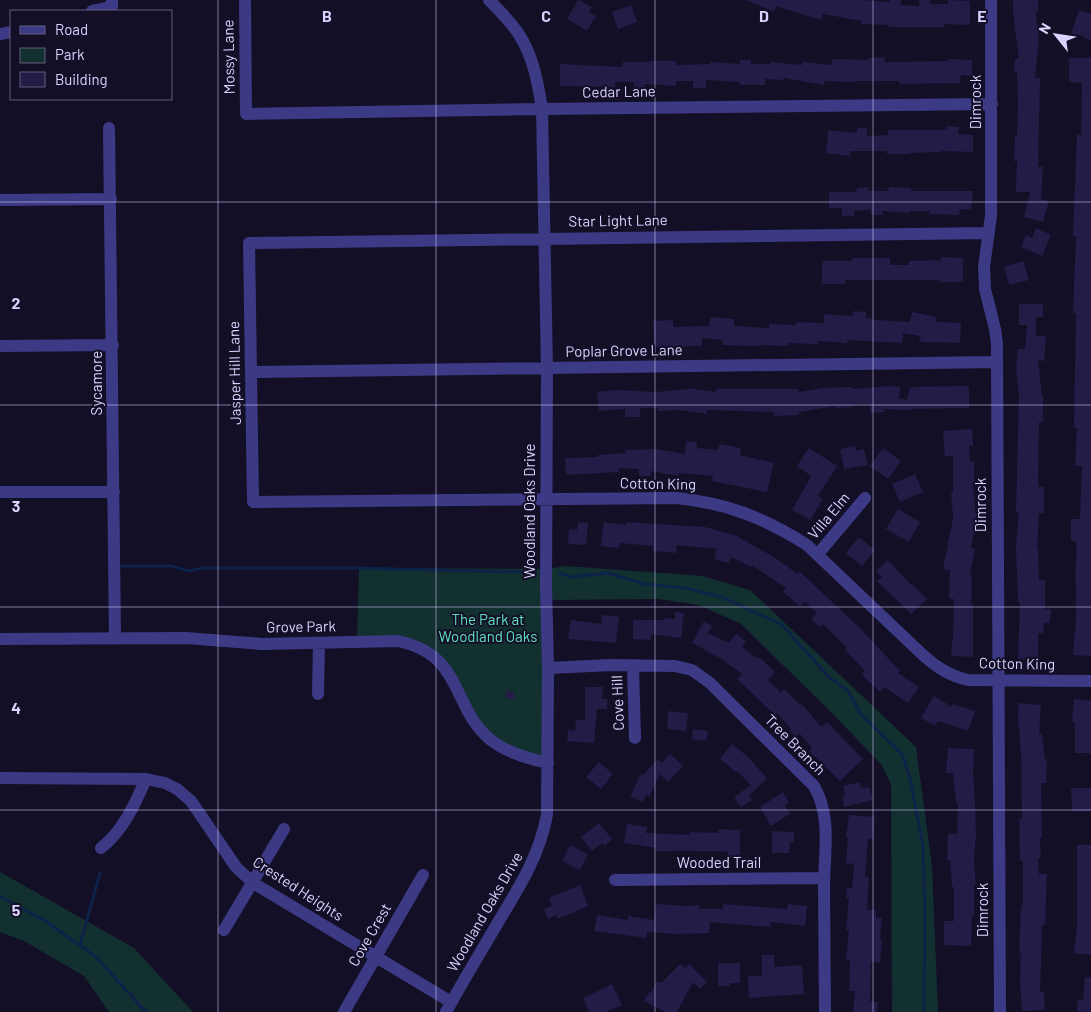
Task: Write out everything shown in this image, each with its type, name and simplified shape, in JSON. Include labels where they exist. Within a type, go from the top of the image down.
[{"type":"street","name":"Mossy Lane","points":[[245,0],[246,114]]},
{"type":"street","name":"Woodland Oaks Drive","points":[[449,1007],[536,856],[547,815],[547,368],[542,108],[533,68],[523,42],[489,0]]},
{"type":"street","name":"Dimrock","points":[[991,0],[991,216],[984,267],[985,289],[996,329],[997,362],[1000,1012]]},
{"type":"street","points":[[95,10],[112,4]]},
{"type":"street","name":"Cedar Lane","points":[[246,114],[542,108],[992,104]]},
{"type":"street","name":"Sycamore","points":[[109,128],[115,638]]},
{"type":"street","points":[[0,200],[111,198]]},
{"type":"street","name":"Star Light Lane","points":[[249,243],[989,233]]},
{"type":"street","name":"Jasper Hill Lane","points":[[249,243],[253,502]]},
{"type":"street","points":[[0,346],[113,345]]},
{"type":"street","name":"Poplar Grove Lane","points":[[251,372],[997,362]]},
{"type":"street","points":[[0,492],[114,492]]},
{"type":"street","name":"Cotton King","points":[[253,502],[677,498],[704,501],[760,518],[785,531],[818,554],[924,656],[954,677],[968,680],[998,681],[1091,681]]},
{"type":"street","name":"Villa Elm","points":[[818,554],[865,498]]},
{"type":"street","name":"Grove Park","points":[[0,639],[186,638],[262,644],[398,641],[412,644],[442,663],[472,719],[492,741],[512,752],[534,760],[548,762]]},
{"type":"street","points":[[318,694],[319,643]]},
{"type":"street","name":"Cove Hill","points":[[633,666],[635,738]]},
{"type":"street","name":"Tree Branch","points":[[548,668],[675,666],[692,670],[710,683],[814,786],[824,810],[826,834],[824,878],[825,1012]]},
{"type":"street","name":"Crested Heights","points":[[0,778],[146,779],[165,783],[177,789],[191,801],[236,867],[254,883],[376,957],[449,1007]]},
{"type":"street","points":[[101,848],[119,830],[138,798],[146,779]]},
{"type":"street","points":[[224,930],[254,883],[284,829]]},
{"type":"street","name":"Cove Crest","points":[[344,1012],[423,875]]},
{"type":"street","name":"Wooded Trail","points":[[615,880],[824,878]]},
{"type":"green space","name":"The Park at Woodland Oaks","points":[[566,566],[703,576],[750,590],[916,747],[932,866],[938,1012],[892,1012],[891,784],[881,764],[741,624],[699,605],[658,599],[546,600],[548,763],[492,741],[453,680],[412,644],[357,642],[359,568],[546,569]]},
{"type":"green space","points":[[0,872],[134,948],[193,1012],[109,1012],[84,976],[24,941],[0,932]]},
{"type":"building","points":[[578,0],[592,7],[589,12],[596,16],[587,31],[567,19]]},
{"type":"building","points":[[746,0],[863,0],[890,2],[890,0],[901,0],[901,5],[919,6],[919,0],[930,0],[930,4],[948,4],[948,0],[970,1],[970,25],[944,24],[944,27],[889,27],[889,25],[861,24],[862,21],[823,14],[821,20],[776,6],[774,12]]},
{"type":"building","points":[[1013,0],[1038,0],[1038,12],[1036,12],[1039,40],[1035,78],[1040,78],[1038,167],[1043,167],[1041,199],[1049,201],[1043,222],[1024,217],[1030,192],[1016,192],[1017,161],[1014,161],[1018,102],[1017,72],[1014,72],[1015,58],[1019,59]]},
{"type":"building","points":[[631,5],[637,22],[618,29],[612,12]]},
{"type":"building","points":[[1079,10],[1091,14],[1091,40],[1071,33]]},
{"type":"building","points":[[885,57],[885,62],[949,61],[949,59],[972,60],[972,76],[961,75],[960,83],[899,84],[899,81],[824,81],[824,85],[784,78],[783,80],[765,79],[765,85],[740,85],[740,82],[706,80],[706,88],[693,88],[693,81],[676,81],[676,86],[645,84],[645,89],[634,89],[634,82],[615,82],[615,87],[560,86],[560,64],[622,67],[623,62],[676,61],[676,65],[710,64],[710,62],[740,64],[740,60],[751,60],[751,64],[771,64],[771,62],[802,65],[802,62],[832,65],[832,59],[868,60],[868,58]]},
{"type":"building","points":[[1069,58],[1091,58],[1091,656],[1073,655],[1076,620],[1077,542],[1071,541],[1071,519],[1080,519],[1082,466],[1075,466],[1077,428],[1074,428],[1076,313],[1073,313],[1076,236],[1073,236],[1077,135],[1081,135],[1082,83],[1069,82]]},
{"type":"building","points":[[947,126],[959,127],[958,134],[973,135],[973,152],[941,151],[887,154],[887,151],[850,151],[850,156],[826,153],[828,130],[857,133],[857,128],[867,128],[867,136],[888,135],[888,130],[947,130]]},
{"type":"building","points":[[868,187],[869,191],[888,191],[889,187],[911,188],[911,191],[973,191],[971,210],[960,209],[959,215],[930,214],[930,211],[909,211],[909,213],[882,211],[882,215],[871,215],[871,210],[854,211],[854,216],[842,216],[842,208],[829,208],[829,192],[857,192],[856,188]]},
{"type":"building","points":[[1036,228],[1051,235],[1042,256],[1021,247],[1026,235],[1032,238]]},
{"type":"building","points":[[941,257],[963,258],[963,282],[940,282],[940,280],[845,280],[845,284],[822,284],[822,261],[852,261],[852,258],[890,258],[890,265],[909,265],[909,261],[941,260]]},
{"type":"building","points":[[1023,261],[1029,280],[1009,285],[1004,267]]},
{"type":"building","points":[[1019,304],[1043,304],[1043,317],[1036,317],[1036,336],[1046,336],[1044,361],[1038,360],[1043,396],[1043,422],[1039,422],[1038,487],[1044,487],[1044,513],[1039,513],[1037,548],[1039,580],[1045,580],[1045,609],[1051,609],[1050,623],[1044,623],[1043,634],[1038,633],[1038,658],[1018,659],[1020,602],[1018,602],[1016,545],[1019,512],[1016,512],[1019,396],[1016,368],[1018,349],[1025,349],[1027,325],[1019,325]]},
{"type":"building","points":[[853,311],[866,312],[866,318],[878,320],[910,322],[912,312],[937,317],[936,322],[961,323],[960,343],[919,341],[920,336],[903,333],[902,343],[847,340],[847,343],[818,341],[818,344],[788,343],[788,346],[759,346],[722,345],[723,340],[702,338],[702,346],[654,347],[653,321],[673,320],[673,327],[709,326],[710,317],[734,319],[734,326],[769,328],[769,324],[796,325],[796,322],[824,323],[824,314],[852,316]]},
{"type":"building","points":[[969,386],[969,408],[884,409],[885,412],[870,413],[870,404],[853,405],[853,407],[835,408],[835,406],[799,412],[799,415],[774,416],[774,412],[707,410],[707,414],[679,410],[657,411],[657,408],[640,408],[640,417],[625,417],[625,409],[599,411],[597,392],[616,390],[656,392],[688,388],[716,392],[716,389],[798,389],[799,392],[822,388],[853,387],[853,389],[900,387],[899,398],[907,400],[910,387]]},
{"type":"building","points":[[972,429],[973,446],[969,446],[970,462],[974,461],[973,483],[976,518],[971,548],[975,549],[970,575],[972,575],[973,657],[951,656],[954,599],[949,599],[950,570],[943,569],[953,518],[951,492],[953,492],[953,456],[945,456],[943,431]]},
{"type":"building","points":[[686,441],[697,442],[697,448],[718,450],[719,444],[741,448],[740,455],[774,463],[767,492],[712,481],[713,476],[678,473],[678,476],[651,471],[651,476],[639,476],[639,469],[619,468],[619,472],[566,475],[565,458],[598,457],[598,455],[626,453],[626,450],[657,449],[685,454]]},
{"type":"building","points":[[855,446],[856,451],[864,449],[868,465],[844,469],[840,449]]},
{"type":"building","points":[[809,448],[837,466],[818,496],[823,499],[810,520],[792,510],[811,476],[797,466]]},
{"type":"building","points":[[883,448],[901,461],[888,479],[870,466]]},
{"type":"building","points":[[915,474],[923,492],[900,502],[892,484]]},
{"type":"building","points":[[898,509],[920,522],[909,542],[886,529]]},
{"type":"building","points":[[578,522],[588,523],[586,545],[568,544],[569,529],[577,530]]},
{"type":"building","points":[[604,522],[626,525],[627,522],[705,527],[737,536],[772,556],[798,574],[800,572],[859,627],[900,671],[898,673],[919,687],[908,703],[884,687],[880,692],[861,674],[865,671],[845,650],[847,648],[823,624],[819,627],[811,619],[817,613],[805,601],[800,606],[783,592],[786,588],[752,565],[751,567],[731,557],[729,563],[714,559],[717,549],[677,545],[676,553],[653,551],[653,546],[620,543],[619,548],[601,546]]},
{"type":"building","points":[[859,537],[875,550],[862,566],[846,553]]},
{"type":"building","points":[[888,560],[927,599],[911,614],[877,581],[882,577],[876,571]]},
{"type":"building","points":[[675,612],[684,613],[681,638],[651,634],[651,640],[633,639],[633,620],[675,619]]},
{"type":"building","points":[[602,615],[619,617],[616,643],[568,639],[571,620],[601,624]]},
{"type":"building","points":[[704,621],[712,626],[708,633],[729,643],[736,634],[746,641],[742,647],[757,658],[759,657],[775,672],[768,680],[781,693],[784,689],[800,705],[802,704],[821,727],[827,722],[863,759],[840,781],[809,751],[812,747],[799,733],[795,737],[790,731],[791,729],[777,713],[775,715],[737,679],[742,674],[720,658],[692,643]]},
{"type":"building","points":[[585,687],[603,687],[602,699],[607,699],[607,709],[597,709],[594,743],[567,741],[568,730],[575,731],[576,720],[585,720]]},
{"type":"building","points":[[510,691],[514,695],[510,699],[506,695]]},
{"type":"building","points":[[934,696],[952,707],[953,704],[975,711],[968,731],[938,721],[935,726],[921,718]]},
{"type":"building","points":[[1074,699],[1091,701],[1091,753],[1075,753],[1075,722],[1072,722]]},
{"type":"building","points":[[1019,703],[1041,705],[1039,734],[1042,733],[1045,759],[1047,759],[1046,783],[1041,783],[1042,838],[1040,838],[1041,858],[1038,858],[1039,874],[1047,874],[1045,925],[1042,925],[1040,992],[1044,992],[1045,1010],[1022,1011],[1020,983],[1021,953],[1019,953],[1021,905],[1023,905],[1023,861],[1020,861],[1019,819],[1022,819]]},
{"type":"building","points":[[668,711],[688,713],[686,731],[667,729]]},
{"type":"building","points":[[693,729],[708,731],[706,741],[692,739]]},
{"type":"building","points":[[732,744],[748,757],[767,778],[749,796],[752,800],[741,807],[734,797],[751,785],[737,771],[720,759]]},
{"type":"building","points":[[948,748],[974,749],[973,771],[976,835],[974,860],[976,885],[974,885],[974,916],[972,916],[971,946],[944,945],[944,921],[954,921],[954,887],[952,887],[950,860],[947,860],[948,834],[957,834],[958,802],[956,803],[953,773],[946,773]]},
{"type":"building","points":[[670,754],[683,766],[668,782],[660,774],[649,797],[646,795],[643,802],[630,796],[641,774],[643,775],[658,759],[662,763]]},
{"type":"building","points":[[599,762],[613,774],[601,789],[586,777]]},
{"type":"building","points":[[860,782],[861,788],[869,787],[873,800],[844,807],[842,797],[845,796],[843,786]]},
{"type":"building","points":[[1071,788],[1091,788],[1091,811],[1072,811]]},
{"type":"building","points":[[783,792],[789,802],[785,805],[790,814],[771,826],[760,807]]},
{"type":"building","points":[[849,815],[875,817],[873,839],[868,839],[865,877],[869,877],[867,910],[876,910],[876,918],[882,918],[880,963],[871,962],[870,1001],[878,1002],[877,1012],[853,1012],[855,991],[849,991],[850,960],[846,960],[849,930],[846,930],[849,898],[846,898],[847,888],[852,888],[854,864],[846,863],[848,837],[846,837]]},
{"type":"building","points":[[599,823],[612,839],[605,846],[602,843],[592,851],[581,837]]},
{"type":"building","points":[[627,824],[647,827],[646,833],[690,835],[690,832],[718,833],[718,829],[740,830],[740,857],[728,857],[728,852],[717,851],[656,851],[656,848],[624,843]]},
{"type":"building","points":[[772,831],[794,832],[794,842],[790,842],[789,853],[772,853]]},
{"type":"building","points":[[570,845],[588,854],[580,870],[562,861]]},
{"type":"building","points":[[1077,845],[1091,845],[1091,955],[1074,953],[1077,927]]},
{"type":"building","points":[[580,885],[588,906],[558,919],[556,915],[548,919],[544,909],[552,906],[549,898]]},
{"type":"building","points":[[656,904],[699,905],[699,909],[723,909],[723,904],[787,909],[788,904],[807,906],[805,926],[771,922],[771,927],[710,922],[709,933],[676,934],[647,932],[646,938],[594,931],[597,915],[628,920],[628,916],[654,920]]},
{"type":"building","points":[[762,955],[774,955],[774,967],[802,965],[804,994],[749,998],[748,976],[762,976]]},
{"type":"building","points":[[718,963],[740,963],[740,983],[730,983],[730,986],[718,986]]},
{"type":"building","points":[[680,964],[685,968],[689,964],[707,982],[700,989],[693,982],[677,1012],[665,1012],[644,1001],[649,992],[651,993],[657,981],[661,983]]},
{"type":"building","points":[[1085,977],[1091,978],[1091,1012],[1077,1011],[1078,999],[1083,1000]]},
{"type":"building","points":[[612,984],[622,1005],[606,1012],[589,1012],[583,998]]},
{"type":"waterway","points":[[121,566],[171,566],[189,571],[202,568],[354,568],[523,572]]},
{"type":"waterway","points":[[559,573],[572,577],[608,573],[644,584],[685,588],[722,597],[782,625],[829,677],[848,691],[860,713],[902,754],[910,778],[923,846],[925,915],[924,1012]]},
{"type":"waterway","points":[[80,945],[100,873]]},
{"type":"waterway","points":[[0,896],[47,922],[96,957],[146,1012]]}]
